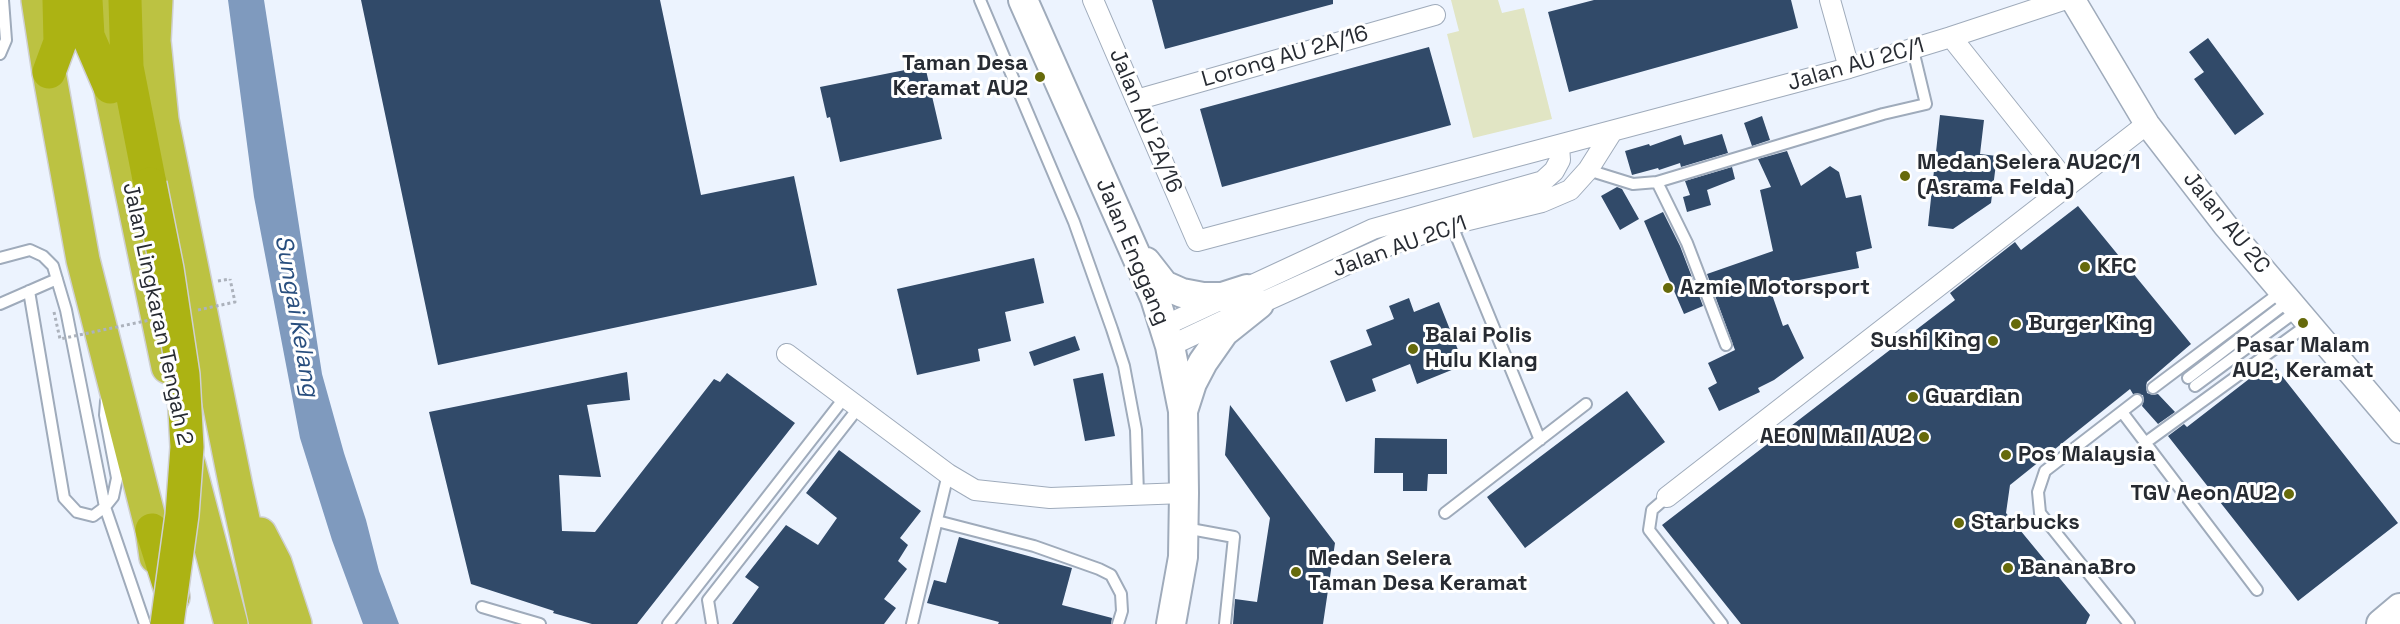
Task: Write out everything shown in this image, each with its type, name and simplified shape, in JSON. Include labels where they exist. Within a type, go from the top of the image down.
[{"type":"highway","points":[[38,0],[83,260],[152,530],[182,624]]},
{"type":"highway","points":[[49,72],[60,42],[59,0]]},
{"type":"highway","points":[[86,0],[88,36],[110,87]]},
{"type":"highway","name":"Jalan Lingkaran Tengah 2","points":[[106,0],[110,87],[196,496],[231,624]]},
{"type":"highway","points":[[125,0],[127,67],[167,268],[183,375],[187,447],[182,515],[167,624]]},
{"type":"highway","name":"Jalan Lingkaran Tengah 2","points":[[156,0],[154,41],[162,120],[236,488],[266,624]]},
{"type":"highway","points":[[236,488],[275,563],[295,624]]},
{"type":"highway","points":[[152,530],[167,624]]},
{"type":"main road","name":"Jalan Enggang","points":[[1023,0],[1155,298],[1167,336],[1183,411],[1183,557],[1171,624]]},
{"type":"main road","points":[[1128,239],[1164,285],[1182,293],[1203,297],[1253,296]]},
{"type":"main road","points":[[1183,411],[1192,383],[1210,352],[1253,296]]},
{"type":"main road","points":[[2381,624],[2400,608]]},
{"type":"street","name":"Jalan AU 2A/16","points":[[1093,0],[1197,241]]},
{"type":"street","points":[[1830,0],[1849,68]]},
{"type":"street","name":"Jalan AU 2C/1","points":[[1197,241],[1849,68],[1913,50],[2062,0]]},
{"type":"street","name":"Jalan AU 2C","points":[[2073,0],[2147,124],[2226,225],[2400,431]]},
{"type":"street","name":"Lorong AU 2A/16","points":[[1136,100],[1435,15]]},
{"type":"street","points":[[1951,37],[2069,185]]},
{"type":"street","points":[[1667,497],[2147,124]]},
{"type":"street","name":"Jalan AU 2C/1","points":[[1448,216],[1542,202],[1570,190],[1588,170],[1612,132]]},
{"type":"street","name":"Jalan AU 2C/1","points":[[1167,336],[1253,296],[1390,245],[1448,216],[1542,181],[1554,171],[1560,160],[1559,146]]},
{"type":"street","points":[[787,354],[948,474],[975,490],[1050,498],[1184,493]]},
{"type":"lane","points":[[0,54],[6,40],[3,0]]},
{"type":"lane","points":[[980,0],[1074,222],[1124,366],[1136,430],[1138,495]]},
{"type":"lane","points":[[1588,170],[1633,184],[1657,182],[1883,114],[1926,104],[1913,50]]},
{"type":"lane","points":[[1657,182],[1687,243],[1726,345]]},
{"type":"lane","points":[[1448,216],[1540,440]]},
{"type":"lane","points":[[0,258],[30,250],[43,256],[53,266],[66,310],[105,507],[145,624]]},
{"type":"lane","points":[[0,304],[57,279]]},
{"type":"lane","points":[[29,291],[64,498],[77,512],[93,516],[113,497],[117,478],[105,416],[109,366]]},
{"type":"lane","points":[[2192,382],[2295,306]]},
{"type":"lane","points":[[2153,388],[2295,306]]},
{"type":"lane","points":[[2145,443],[2295,306]]},
{"type":"lane","points":[[2129,624],[2040,513],[2038,492],[2045,471],[2137,400]]},
{"type":"lane","points":[[668,624],[852,402]]},
{"type":"lane","points":[[712,624],[708,600],[852,402]]},
{"type":"lane","points":[[1445,513],[1586,404]]},
{"type":"lane","points":[[2122,412],[2257,590]]},
{"type":"lane","points":[[912,624],[948,474]]},
{"type":"lane","points":[[1667,497],[1652,510],[1649,530],[1722,624]]},
{"type":"lane","points":[[937,521],[1034,546],[1100,569],[1111,576],[1121,594],[1122,610],[1118,624]]},
{"type":"lane","points":[[1184,527],[1234,537],[1225,624]]},
{"type":"lane","points":[[482,607],[540,624]]},
{"type":"path","points":[[188,312],[235,302],[230,279]]},
{"type":"path","points":[[54,312],[60,339],[153,319]]},
{"type":"green space","points":[[1451,0],[1498,0],[1502,13],[1524,8],[1552,119],[1473,138],[1447,34],[1459,31]]},
{"type":"water","name":"Sungai Kelang","points":[[228,0],[264,0],[322,374],[379,571],[399,624],[363,624],[332,540],[300,438],[254,197]]},
{"type":"building","points":[[361,0],[660,0],[701,195],[794,176],[817,285],[438,365]]},
{"type":"building","points":[[1152,0],[1333,0],[1333,4],[1165,49]]},
{"type":"building","points":[[1594,0],[1791,0],[1798,28],[1569,92],[1548,12]]},
{"type":"building","points":[[2208,38],[2264,114],[2235,135],[2194,79],[2204,72],[2189,52]]},
{"type":"building","points":[[1429,47],[1451,125],[1222,187],[1200,109]]},
{"type":"building","points":[[925,66],[942,139],[840,162],[830,117],[827,118],[820,87]]},
{"type":"building","points":[[1940,115],[1984,120],[1980,154],[1997,156],[1991,203],[1953,229],[1928,226]]},
{"type":"building","points":[[1762,116],[1770,140],[1752,146],[1744,123]]},
{"type":"building","points":[[1722,134],[1728,153],[1681,167],[1680,163],[1632,175],[1625,151],[1649,144],[1650,146],[1681,135],[1684,145]]},
{"type":"building","points":[[1787,151],[1801,186],[1830,166],[1839,172],[1846,198],[1861,195],[1872,248],[1856,252],[1859,268],[1769,286],[1783,326],[1788,324],[1804,358],[1774,380],[1758,388],[1760,392],[1719,411],[1708,388],[1717,383],[1708,363],[1735,350],[1707,274],[1773,251],[1760,190],[1771,187],[1758,159]]},
{"type":"building","points":[[1732,167],[1735,179],[1707,190],[1711,205],[1687,212],[1683,197],[1690,195],[1685,181]]},
{"type":"building","points":[[1617,187],[1622,189],[1639,219],[1620,230],[1601,196]]},
{"type":"building","name":"AEON Mall AU2","points":[[2078,206],[2191,344],[2147,382],[2146,386],[2147,393],[2158,394],[2175,412],[2158,424],[2142,406],[2143,395],[2133,394],[2130,389],[2010,485],[2006,513],[2090,615],[2086,624],[1741,624],[1662,525],[1955,300],[1950,293],[2015,242],[2021,250]]},
{"type":"building","points":[[1663,212],[1680,246],[1703,306],[1684,314],[1644,221]]},
{"type":"building","points":[[1034,258],[1044,303],[1005,312],[1011,341],[978,349],[980,361],[917,375],[897,289]]},
{"type":"building","points":[[1409,298],[1414,312],[1439,302],[1464,365],[1417,384],[1410,364],[1372,379],[1376,391],[1346,402],[1330,361],[1372,345],[1366,330],[1394,319],[1389,306]]},
{"type":"building","points":[[1075,336],[1080,350],[1034,366],[1029,352]]},
{"type":"building","points":[[2271,362],[2398,523],[2298,601],[2168,436],[2184,424],[2187,427]]},
{"type":"building","points":[[627,372],[630,400],[587,405],[601,477],[559,475],[562,531],[595,532],[714,379],[720,382],[727,373],[795,423],[637,624],[592,624],[471,584],[429,412]]},
{"type":"building","points":[[1103,373],[1115,436],[1085,441],[1073,379]]},
{"type":"building","points":[[1627,391],[1665,442],[1525,548],[1487,497]]},
{"type":"building","name":"Medan Selera Taman Desa Keramat","points":[[1230,405],[1335,543],[1323,624],[1233,624],[1235,599],[1257,602],[1270,518],[1225,455]]},
{"type":"building","points":[[1375,438],[1447,439],[1447,474],[1428,474],[1427,491],[1403,491],[1403,473],[1374,473]]},
{"type":"building","points":[[839,450],[921,511],[900,538],[908,545],[898,561],[907,569],[884,599],[896,608],[884,624],[732,624],[759,587],[745,577],[786,525],[818,545],[837,518],[806,493]]},
{"type":"building","points":[[959,537],[1072,568],[1062,605],[1112,618],[1111,624],[998,624],[999,622],[927,603],[934,580],[946,583]]},
{"type":"place","name":"Taman Desa Keramat AU2","points":[[1040,77]]},
{"type":"place","name":"Medan Selera AU2C/1 (Asrama Felda)","points":[[1905,176]]},
{"type":"place","name":"KFC","points":[[2085,267]]},
{"type":"place","name":"Azmie Motorsport","points":[[1668,288]]},
{"type":"place","name":"Pasar Malam AU2, Keramat","points":[[2303,323]]},
{"type":"place","name":"Burger King","points":[[2016,324]]},
{"type":"place","name":"Sushi King","points":[[1993,341]]},
{"type":"place","name":"Balai Polis Hulu Klang","points":[[1413,349]]},
{"type":"place","name":"Guardian","points":[[1913,397]]},
{"type":"place","name":"AEON Mall AU2","points":[[1924,437]]},
{"type":"place","name":"Pos Malaysia","points":[[2006,455]]},
{"type":"place","name":"TGV Aeon AU2","points":[[2289,494]]},
{"type":"place","name":"Starbucks","points":[[1959,523]]},
{"type":"place","name":"BananaBro","points":[[2008,568]]},
{"type":"place","name":"Medan Selera Taman Desa Keramat","points":[[1296,572]]}]
